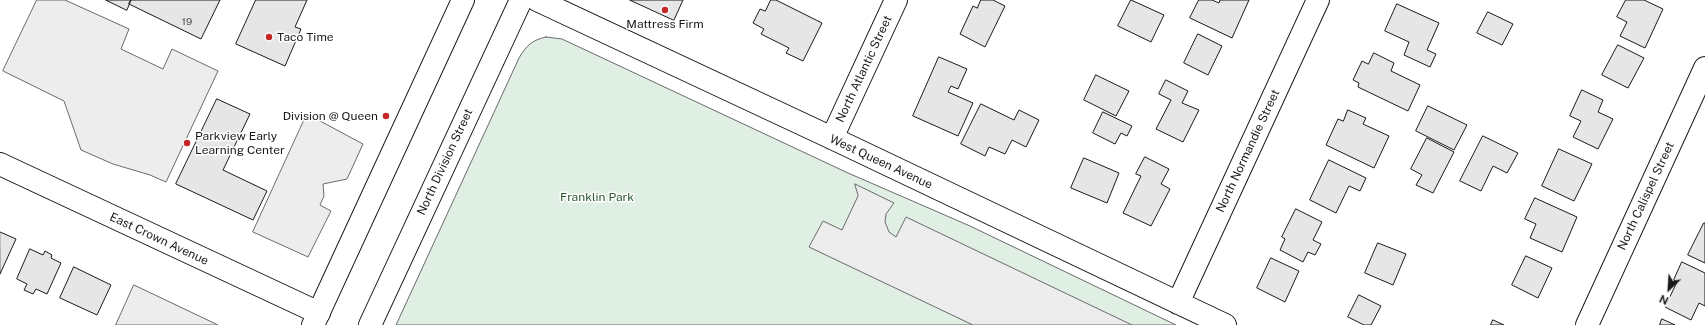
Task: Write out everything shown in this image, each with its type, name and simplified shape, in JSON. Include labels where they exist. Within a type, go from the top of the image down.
[{"type":"street","points":[[316,319],[463,0]]},
{"type":"street","name":"North Division Street","points":[[370,325],[521,0]]},
{"type":"street","name":"West Queen Avenue","points":[[537,0],[832,138],[1225,325]]},
{"type":"street","name":"North Atlantic Street","points":[[832,138],[896,0]]},
{"type":"street","name":"North Normandie Street","points":[[1178,303],[1318,0]]},
{"type":"street","name":"North Calispel Street","points":[[1587,325],[1705,68]]},
{"type":"street","name":"East Crown Avenue","points":[[0,164],[316,319]]},
{"type":"green space","name":"Franklin Park","points":[[546,37],[562,39],[848,173],[970,226],[1176,325],[396,325],[519,58],[530,44]]},
{"type":"shaded area","points":[[37,0],[65,0],[129,29],[121,49],[163,69],[172,49],[218,71],[166,182],[150,175],[113,164],[81,150],[64,101],[3,71]]},
{"type":"shaded area","points":[[307,114],[363,144],[347,179],[323,184],[324,196],[320,205],[331,211],[308,257],[253,232]]},
{"type":"shaded area","points":[[855,184],[894,203],[886,214],[885,222],[889,232],[896,237],[906,217],[1132,325],[973,325],[809,247],[823,221],[842,230],[858,196]]},
{"type":"shaded area","points":[[134,285],[218,325],[116,325]]},
{"type":"building","points":[[106,0],[131,0],[127,10]]},
{"type":"building","points":[[131,0],[220,0],[201,39],[129,4]]},
{"type":"building","name":"Taco Time","points":[[256,0],[307,0],[295,27],[301,29],[285,66],[236,44]]},
{"type":"building","name":"Mattress Firm","points":[[630,0],[683,0],[674,20]]},
{"type":"building","points":[[771,0],[776,0],[822,23],[803,61],[786,53],[789,48],[761,34],[764,29],[753,23],[760,9],[765,11]]},
{"type":"building","points":[[981,0],[993,0],[1005,6],[985,47],[960,34],[973,6],[977,8]]},
{"type":"building","points":[[1131,0],[1164,15],[1151,42],[1118,26]]},
{"type":"building","points":[[1199,0],[1212,0],[1219,3],[1220,0],[1249,0],[1232,38],[1190,18]]},
{"type":"building","points":[[1626,0],[1644,0],[1663,9],[1645,48],[1620,36],[1627,22],[1617,17]]},
{"type":"building","points":[[1397,4],[1439,23],[1427,50],[1436,54],[1430,67],[1404,55],[1409,42],[1385,31]]},
{"type":"building","points":[[1488,12],[1513,24],[1502,45],[1477,33]]},
{"type":"building","points":[[1198,34],[1222,46],[1208,75],[1184,63]]},
{"type":"building","points":[[1618,45],[1644,58],[1628,88],[1602,75]]},
{"type":"building","points":[[1374,53],[1394,63],[1391,71],[1420,85],[1408,111],[1358,87],[1359,83],[1353,80],[1362,61],[1368,64]]},
{"type":"building","points":[[939,57],[967,69],[958,89],[951,86],[948,92],[973,103],[958,136],[913,116]]},
{"type":"building","points":[[1096,75],[1129,91],[1116,116],[1084,100]]},
{"type":"building","points":[[1166,80],[1188,91],[1182,103],[1199,110],[1183,142],[1156,129],[1171,100],[1159,94]]},
{"type":"building","points":[[1582,90],[1603,100],[1598,112],[1613,119],[1598,149],[1573,137],[1581,121],[1570,116]]},
{"type":"building","points":[[217,99],[250,114],[223,170],[267,191],[253,220],[176,184]]},
{"type":"building","points":[[981,104],[1014,120],[1019,110],[1039,120],[1026,147],[1012,140],[1005,154],[989,147],[985,156],[961,144]]},
{"type":"building","points":[[1428,106],[1467,125],[1454,150],[1416,131]]},
{"type":"building","points":[[1348,110],[1366,118],[1363,124],[1389,136],[1374,168],[1326,145],[1338,119],[1343,121]]},
{"type":"building","points":[[1103,112],[1132,126],[1127,136],[1121,133],[1115,144],[1093,133]]},
{"type":"building","points":[[1483,136],[1518,153],[1507,173],[1493,166],[1481,191],[1460,181]]},
{"type":"building","points":[[1427,138],[1454,152],[1433,193],[1416,185],[1422,175],[1411,169]]},
{"type":"building","points":[[1559,149],[1592,164],[1574,201],[1542,186]]},
{"type":"building","points":[[1145,157],[1169,169],[1161,184],[1170,189],[1151,226],[1123,213],[1141,176],[1136,174]]},
{"type":"building","points":[[1084,158],[1119,173],[1107,203],[1071,188]]},
{"type":"building","points":[[1329,160],[1366,178],[1360,191],[1349,186],[1336,213],[1310,200]]},
{"type":"building","points":[[1535,198],[1577,217],[1562,252],[1530,238],[1536,224],[1525,219]]},
{"type":"building","points":[[1296,209],[1322,222],[1313,240],[1321,244],[1315,255],[1308,252],[1303,262],[1280,250],[1285,239],[1282,237]]},
{"type":"building","points":[[1705,223],[1705,263],[1688,255]]},
{"type":"building","points":[[0,232],[16,239],[0,274]]},
{"type":"building","points":[[1378,243],[1406,254],[1393,285],[1365,273]]},
{"type":"building","points":[[30,249],[43,255],[45,251],[52,255],[51,258],[61,263],[47,294],[36,289],[33,294],[24,290],[27,284],[17,279]]},
{"type":"building","points":[[1526,256],[1552,268],[1538,298],[1512,285]]},
{"type":"building","points":[[1271,258],[1299,271],[1285,302],[1257,288]]},
{"type":"building","points":[[1682,262],[1705,273],[1705,306],[1699,303],[1691,320],[1665,307],[1677,282],[1674,280]]},
{"type":"building","points":[[74,267],[111,285],[97,315],[60,298]]},
{"type":"building","points":[[1359,295],[1381,306],[1371,325],[1364,325],[1348,317]]},
{"type":"building","points":[[1662,319],[1675,325],[1660,325]]},
{"type":"building","points":[[1493,320],[1504,325],[1491,325]]},
{"type":"place","name":"Mattress Firm","points":[[665,10]]},
{"type":"place","name":"Taco Time","points":[[269,37]]},
{"type":"place","name":"Division @ Queen","points":[[386,116]]},
{"type":"place","name":"Parkview Early Learning Center","points":[[187,143]]}]
